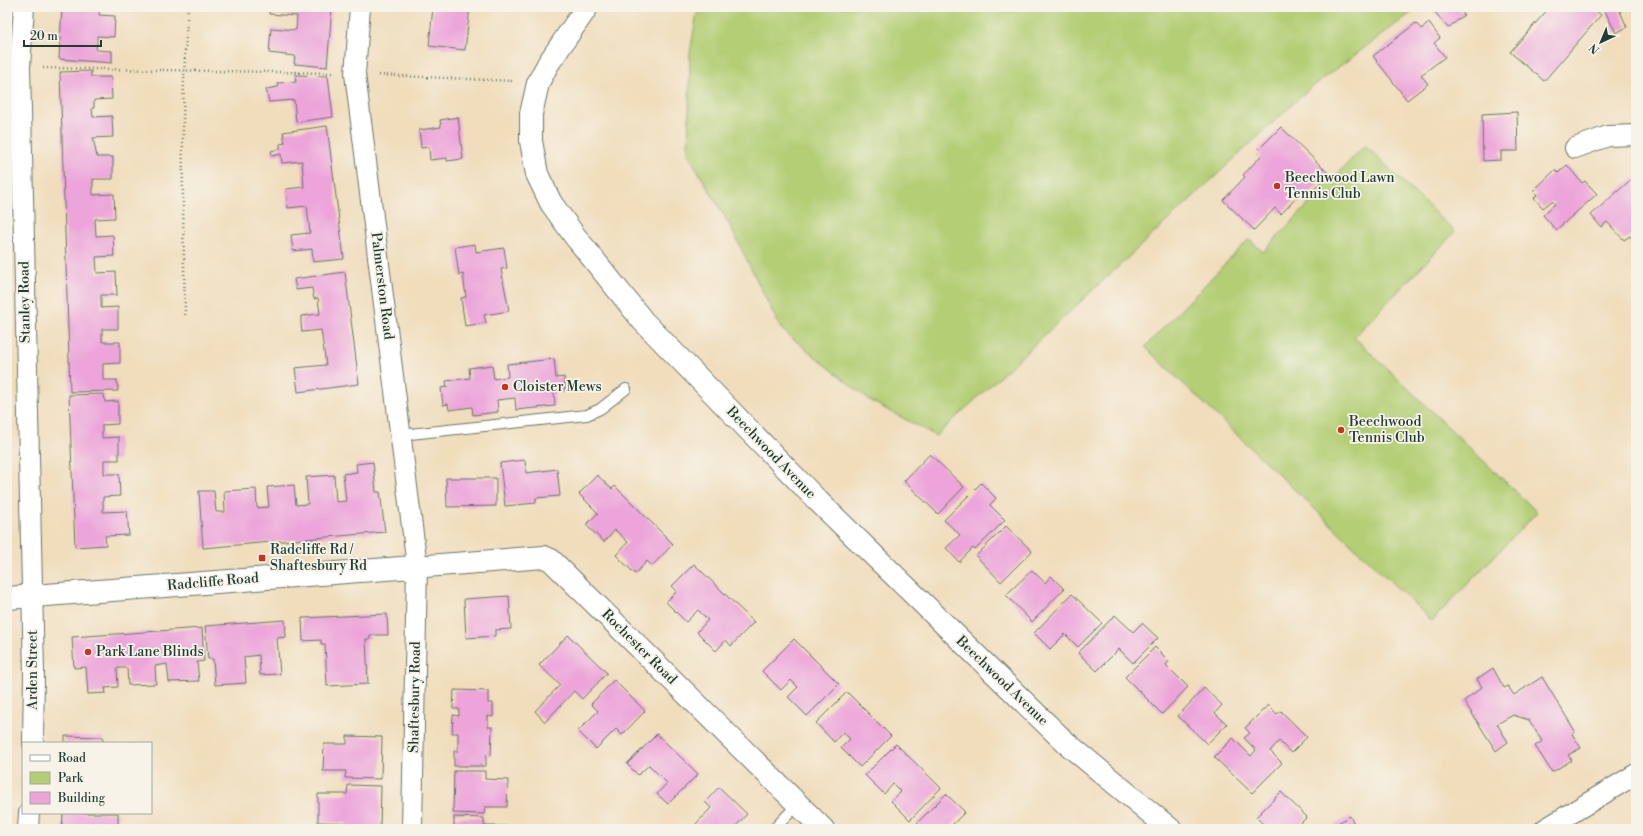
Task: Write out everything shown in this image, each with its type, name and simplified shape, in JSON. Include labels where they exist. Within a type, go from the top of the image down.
[{"type":"street","name":"Stanley Road","points":[[24,7],[20,67],[33,597]]},
{"type":"street","name":"Palmerston Road","points":[[360,7],[355,74],[417,566]]},
{"type":"street","name":"Beechwood Avenue","points":[[587,7],[548,64],[538,83],[531,114],[530,141],[537,174],[551,202],[596,264],[643,321],[844,528],[1064,741],[1170,829]]},
{"type":"street","points":[[1575,148],[1608,136],[1636,135]]},
{"type":"street","name":"Rochester Road","points":[[417,566],[537,556],[551,560],[823,829]]},
{"type":"street","name":"Radcliffe Road","points":[[7,598],[417,566]]},
{"type":"street","name":"Shaftesbury Road","points":[[412,829],[417,566]]},
{"type":"street","name":"Arden Street","points":[[33,597],[33,742]]},
{"type":"street","points":[[1064,741],[1152,829]]},
{"type":"street","points":[[1545,829],[1636,774]]},
{"type":"street","points":[[28,829],[29,814]]},
{"type":"lane","points":[[401,435],[587,414],[600,409],[626,389]]},
{"type":"lane","points":[[774,829],[798,804]]},
{"type":"path","points":[[185,315],[182,162],[183,71],[188,7]]},
{"type":"path","points":[[20,67],[355,74],[538,83]]},
{"type":"green space","points":[[698,7],[1419,7],[1308,90],[936,436],[869,400],[781,329],[730,226],[688,154],[690,53]]},
{"type":"green space","name":"Beechwood Tennis Club","points":[[1365,145],[1455,232],[1354,337],[1537,512],[1432,621],[1145,347],[1249,239],[1263,252]]},
{"type":"building","points":[[62,7],[100,7],[99,15],[115,16],[114,37],[97,36],[96,50],[112,51],[112,63],[59,59]]},
{"type":"building","points":[[270,7],[332,7],[327,67],[294,64],[295,56],[269,53],[271,28],[296,30],[297,16],[269,14]]},
{"type":"building","points":[[433,7],[470,7],[465,50],[429,46]]},
{"type":"building","points":[[1439,7],[1458,7],[1464,15],[1448,28],[1434,11]]},
{"type":"building","points":[[1550,7],[1592,7],[1601,15],[1544,81],[1510,52]]},
{"type":"building","points":[[1603,7],[1618,7],[1627,27],[1616,33]]},
{"type":"building","points":[[1416,23],[1421,29],[1429,23],[1440,38],[1434,43],[1445,57],[1421,75],[1428,84],[1407,100],[1373,56]]},
{"type":"building","points":[[91,71],[91,77],[111,77],[112,99],[94,100],[94,108],[92,108],[93,117],[112,116],[113,137],[93,138],[97,157],[113,157],[113,179],[93,179],[93,195],[114,194],[115,218],[95,219],[96,236],[113,235],[114,256],[96,257],[97,273],[116,272],[117,295],[101,295],[101,308],[118,307],[118,329],[102,329],[102,342],[120,342],[120,363],[103,364],[103,380],[117,380],[118,391],[70,392],[60,72]]},
{"type":"building","points":[[295,75],[328,76],[333,117],[296,122],[294,100],[269,102],[266,89],[278,87],[277,83],[296,82]]},
{"type":"building","points":[[1517,112],[1518,151],[1501,151],[1501,160],[1483,161],[1482,114]]},
{"type":"building","points":[[458,117],[463,159],[447,161],[447,158],[430,160],[429,147],[421,148],[419,130],[441,127],[440,120]]},
{"type":"building","points":[[327,126],[344,259],[313,262],[312,249],[293,251],[291,235],[310,233],[307,206],[288,208],[286,189],[304,187],[302,161],[282,163],[281,154],[272,156],[271,151],[280,149],[280,144],[285,143],[283,132]]},
{"type":"building","name":"Beechwood Lawn Tennis Club","points":[[1281,127],[1329,174],[1305,198],[1300,194],[1281,214],[1275,208],[1254,230],[1223,200],[1245,177],[1243,175],[1261,156],[1257,151]]},
{"type":"building","points":[[1567,165],[1582,183],[1585,181],[1597,194],[1556,230],[1543,215],[1555,204],[1552,201],[1543,208],[1534,198],[1537,195],[1533,191],[1555,170],[1558,173]]},
{"type":"building","points":[[1636,175],[1636,236],[1632,239],[1630,236],[1624,240],[1607,222],[1601,227],[1591,215]]},
{"type":"building","points":[[475,244],[476,252],[504,248],[507,268],[501,269],[509,311],[484,315],[486,323],[465,326],[461,298],[466,297],[463,274],[459,275],[455,247]]},
{"type":"building","points":[[345,272],[359,384],[298,392],[295,368],[326,365],[321,330],[302,332],[301,324],[301,316],[320,314],[318,298],[314,299],[312,288],[296,290],[294,279]]},
{"type":"building","name":"Cloister Mews","points":[[554,359],[556,378],[564,377],[565,391],[554,392],[555,406],[516,410],[515,398],[497,400],[498,412],[473,415],[472,407],[449,410],[448,404],[443,405],[441,388],[447,387],[446,381],[470,378],[469,368],[492,365],[494,379],[508,377],[507,364]]},
{"type":"building","points":[[104,394],[105,402],[118,401],[118,424],[102,425],[102,438],[119,437],[119,460],[104,460],[104,474],[119,474],[120,496],[103,497],[103,512],[127,511],[129,535],[105,536],[106,545],[75,547],[69,395]]},
{"type":"building","points":[[930,454],[964,487],[938,514],[904,481]]},
{"type":"building","points":[[525,460],[526,473],[557,469],[560,496],[536,498],[536,503],[505,506],[500,463]]},
{"type":"building","points":[[373,462],[376,492],[380,492],[385,532],[203,548],[199,491],[214,491],[216,512],[225,512],[224,491],[256,489],[257,508],[269,507],[267,487],[294,485],[296,505],[308,504],[306,477],[334,475],[336,502],[346,501],[343,474],[357,472],[356,464]]},
{"type":"building","points":[[597,475],[612,489],[615,486],[673,544],[652,566],[647,561],[635,574],[616,555],[628,542],[615,530],[604,542],[586,525],[598,513],[579,494]]},
{"type":"building","points":[[446,478],[496,478],[496,506],[447,507]]},
{"type":"building","points":[[981,483],[996,498],[990,505],[1005,520],[975,550],[973,548],[959,562],[946,548],[960,535],[944,520]]},
{"type":"building","points":[[1006,526],[1032,551],[1001,582],[976,556]]},
{"type":"building","points":[[694,564],[754,622],[731,646],[726,640],[716,651],[697,632],[708,620],[698,610],[686,622],[666,602],[677,591],[672,586]]},
{"type":"building","points":[[1032,570],[1045,583],[1051,576],[1064,589],[1032,622],[1006,595]]},
{"type":"building","points":[[1072,594],[1102,623],[1078,647],[1065,634],[1050,649],[1034,633]]},
{"type":"building","points":[[509,596],[511,629],[495,630],[495,636],[466,638],[464,599]]},
{"type":"building","points":[[387,614],[388,635],[370,635],[370,639],[366,639],[368,684],[327,686],[325,644],[321,644],[321,640],[303,641],[302,618]]},
{"type":"building","points":[[1115,615],[1133,632],[1142,623],[1158,638],[1133,663],[1119,649],[1097,671],[1078,653]]},
{"type":"building","points":[[285,620],[286,637],[277,638],[280,674],[260,675],[259,655],[244,657],[246,683],[215,685],[213,659],[208,659],[205,626]]},
{"type":"building","points":[[202,628],[204,661],[197,662],[199,681],[169,682],[167,664],[155,666],[156,684],[128,685],[127,668],[117,668],[118,687],[105,688],[106,693],[88,694],[86,667],[74,668],[72,637]]},
{"type":"building","points":[[568,635],[607,673],[582,699],[574,691],[545,722],[535,711],[560,685],[539,665]]},
{"type":"building","points":[[794,639],[839,684],[807,716],[788,697],[798,687],[791,680],[781,690],[762,671]]},
{"type":"building","points":[[1155,647],[1169,661],[1166,665],[1188,687],[1162,714],[1125,677]]},
{"type":"building","points":[[7,656],[10,685],[7,685]]},
{"type":"building","points":[[1493,668],[1504,688],[1508,686],[1514,695],[1542,677],[1575,731],[1572,734],[1581,748],[1568,755],[1572,760],[1552,772],[1535,746],[1542,741],[1529,720],[1513,715],[1497,724],[1508,742],[1496,751],[1464,701],[1482,687],[1477,679]]},
{"type":"building","points":[[614,680],[645,711],[622,735],[616,729],[596,749],[578,731],[598,711],[591,704]]},
{"type":"building","points":[[1204,688],[1222,705],[1215,713],[1227,724],[1207,744],[1178,716]]},
{"type":"building","points":[[454,690],[488,691],[488,703],[493,703],[493,717],[488,716],[488,727],[492,727],[491,756],[486,755],[486,766],[454,766],[454,751],[458,751],[458,733],[452,733],[453,715],[459,716],[459,709],[453,709]]},
{"type":"building","points":[[847,692],[891,736],[860,767],[841,748],[850,739],[843,732],[834,742],[816,723]]},
{"type":"building","points":[[1268,705],[1277,714],[1281,711],[1307,737],[1291,753],[1279,741],[1270,751],[1282,763],[1252,793],[1214,757],[1233,738],[1251,756],[1256,750],[1244,738],[1250,733],[1245,728]]},
{"type":"building","points":[[657,734],[698,774],[668,804],[657,794],[667,783],[649,765],[638,775],[627,764]]},
{"type":"building","points":[[65,736],[103,737],[103,742],[65,742]]},
{"type":"building","points":[[347,736],[382,737],[381,779],[345,778],[346,771],[323,771],[324,744],[347,744]]},
{"type":"building","points":[[7,737],[9,737],[9,761],[7,761]]},
{"type":"building","points":[[896,744],[941,788],[910,820],[891,801],[901,792],[893,784],[884,794],[865,775]]},
{"type":"building","points":[[454,771],[485,771],[485,779],[508,780],[507,807],[485,807],[484,814],[453,813]]},
{"type":"building","points":[[348,785],[381,786],[380,829],[346,829],[347,823],[318,822],[318,794],[347,794]]},
{"type":"building","points":[[719,787],[747,814],[733,829],[700,829],[695,825],[711,808],[705,802]]},
{"type":"building","points":[[1281,792],[1307,817],[1295,829],[1258,829],[1263,824],[1256,817]]},
{"type":"building","points":[[946,794],[965,812],[948,829],[923,829],[917,823]]},
{"type":"building","points":[[63,814],[118,814],[118,825],[100,824],[100,829],[62,829]]},
{"type":"building","points":[[1350,816],[1357,829],[1328,829]]},
{"type":"building","points":[[454,817],[484,818],[484,826],[507,826],[507,829],[454,829]]},
{"type":"place","name":"Beechwood Lawn Tennis Club","points":[[1277,186]]},
{"type":"place","name":"Cloister Mews","points":[[505,387]]},
{"type":"place","name":"Beechwood Tennis Club","points":[[1341,430]]},
{"type":"place","name":"Radcliffe Rd / Shaftesbury Rd","points":[[262,558]]},
{"type":"place","name":"Park Lane Blinds","points":[[88,652]]}]
